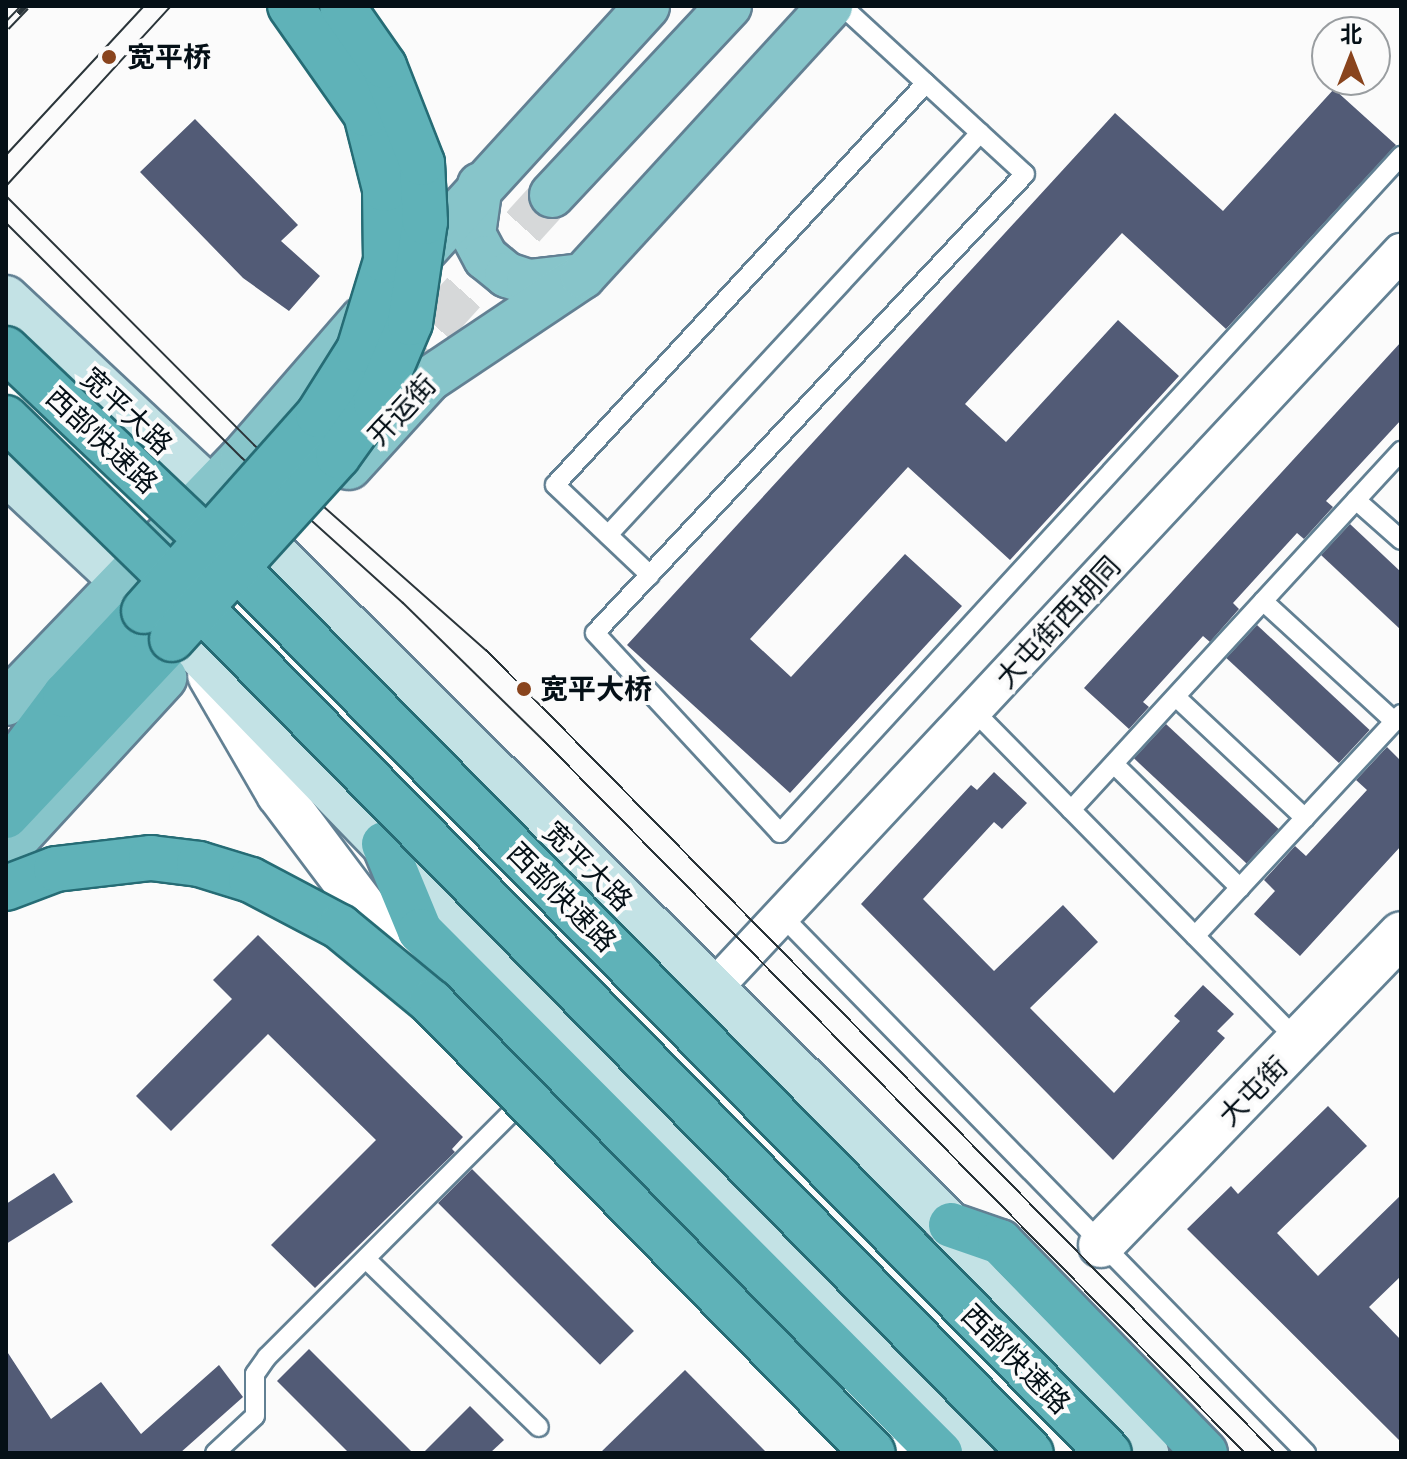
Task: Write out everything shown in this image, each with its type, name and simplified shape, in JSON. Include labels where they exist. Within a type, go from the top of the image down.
[{"type":"highway","points":[[6,774],[65,695],[297,442],[340,383],[370,322],[386,261],[385,189],[376,143],[353,91],[290,6]]},
{"type":"highway","points":[[6,816],[338,456],[376,403],[395,360],[410,323],[422,258],[422,163],[384,66],[342,6]]},
{"type":"highway","name":"西部快速路","points":[[6,349],[240,571],[1109,1453]]},
{"type":"highway","name":"西部快速路","points":[[6,418],[206,613],[1031,1453]]},
{"type":"highway","points":[[384,844],[420,931],[940,1453]]},
{"type":"highway","points":[[6,888],[56,869],[151,858],[199,864],[251,880],[340,927],[431,1002],[873,1453]]},
{"type":"highway","points":[[951,1225],[1000,1242],[1205,1453]]},
{"type":"main road","points":[[6,703],[211,490],[480,185],[647,6]]},
{"type":"main road","points":[[552,195],[729,6]]},
{"type":"main road","name":"开运街","points":[[6,850],[429,379],[583,276],[830,6]]},
{"type":"main road","points":[[480,185],[473,234],[486,258],[507,275],[529,282],[583,276]]},
{"type":"main road","name":"宽平大路","points":[[6,298],[211,490],[951,1225],[976,1280],[1146,1453]]},
{"type":"main road","points":[[6,472],[192,646],[972,1453]]},
{"type":"street","name":"大屯街西胡同","points":[[712,990],[975,712],[1401,252]]},
{"type":"street","points":[[192,646],[279,794],[373,919],[901,1453]]},
{"type":"street","name":"大屯街","points":[[1101,1245],[1300,1043],[1401,934]]},
{"type":"lane","points":[[842,6],[1025,174],[595,633],[780,833],[1401,156]]},
{"type":"lane","points":[[650,575],[555,485],[926,83]]},
{"type":"lane","points":[[608,535],[980,133]]},
{"type":"lane","points":[[1071,810],[1356,500],[1399,458]]},
{"type":"lane","points":[[1356,500],[1401,540]]},
{"type":"lane","points":[[1195,936],[1398,718],[1263,601]]},
{"type":"lane","points":[[1176,697],[1305,818]]},
{"type":"lane","points":[[975,712],[1300,1043]]},
{"type":"lane","points":[[1114,764],[1240,888]]},
{"type":"lane","points":[[783,917],[1306,1453]]},
{"type":"lane","points":[[215,1453],[255,1416],[255,1374],[267,1357],[538,1086]]},
{"type":"lane","points":[[366,1259],[539,1427]]},
{"type":"building","points":[[1328,96],[1342,96],[1396,145],[1226,329],[1122,233],[965,404],[1006,442],[1118,320],[1179,376],[1010,560],[908,467],[750,639],[791,677],[905,554],[962,606],[790,793],[627,645],[1115,113],[1223,211]]},
{"type":"building","points":[[195,119],[298,225],[281,241],[320,276],[289,311],[243,278],[140,172]]},
{"type":"building","points":[[1401,342],[1401,420],[1326,501],[1333,507],[1304,539],[1297,533],[1233,603],[1239,609],[1210,642],[1203,636],[1143,702],[1149,707],[1129,729],[1084,688]]},
{"type":"building","points":[[1350,524],[1401,572],[1401,630],[1321,555]]},
{"type":"building","points":[[1257,625],[1370,730],[1339,763],[1226,658]]},
{"type":"building","points":[[1166,724],[1279,829],[1247,863],[1134,758]]},
{"type":"building","points":[[1387,747],[1401,761],[1401,846],[1300,956],[1254,914],[1275,891],[1264,880],[1295,846],[1306,856],[1367,790],[1356,780]]},
{"type":"building","points":[[994,772],[1027,803],[1002,829],[994,822],[923,899],[994,971],[1063,905],[1098,942],[1030,1008],[1114,1093],[1180,1021],[1174,1016],[1203,985],[1234,1014],[1217,1031],[1225,1038],[1113,1160],[861,904],[971,785],[977,790]]},
{"type":"building","points":[[258,935],[463,1137],[452,1149],[455,1152],[315,1288],[271,1245],[376,1140],[268,1034],[171,1131],[136,1096],[232,999],[213,980]]},
{"type":"building","points":[[1328,1106],[1367,1146],[1277,1233],[1318,1276],[1401,1195],[1401,1276],[1369,1307],[1401,1340],[1401,1442],[1187,1229],[1231,1186],[1238,1194]]},
{"type":"building","points":[[472,1169],[634,1331],[600,1365],[438,1203]]},
{"type":"building","points":[[54,1173],[73,1202],[6,1244],[6,1204]]},
{"type":"building","points":[[309,1349],[413,1453],[349,1453],[277,1381]]},
{"type":"building","points":[[6,1350],[51,1419],[101,1382],[141,1434],[219,1365],[243,1397],[180,1453],[6,1453]]},
{"type":"building","points":[[685,1370],[767,1453],[600,1453]]},
{"type":"building","points":[[470,1406],[504,1440],[490,1453],[423,1453]]},
{"type":"tunnel","points":[[390,374],[552,195]]},
{"type":"tram line","points":[[6,155],[144,6]]},
{"type":"tram line","points":[[6,186],[171,6]]},
{"type":"tram line","points":[[6,196],[254,445],[486,650],[1275,1453]]},
{"type":"tram line","points":[[6,223],[242,458],[403,603],[543,740],[1245,1453]]},
{"type":"railway","points":[[6,26],[25,6]]},
{"type":"place","name":"宽平桥","points":[[109,57]]},
{"type":"place","name":"宽平大桥","points":[[524,689]]}]
